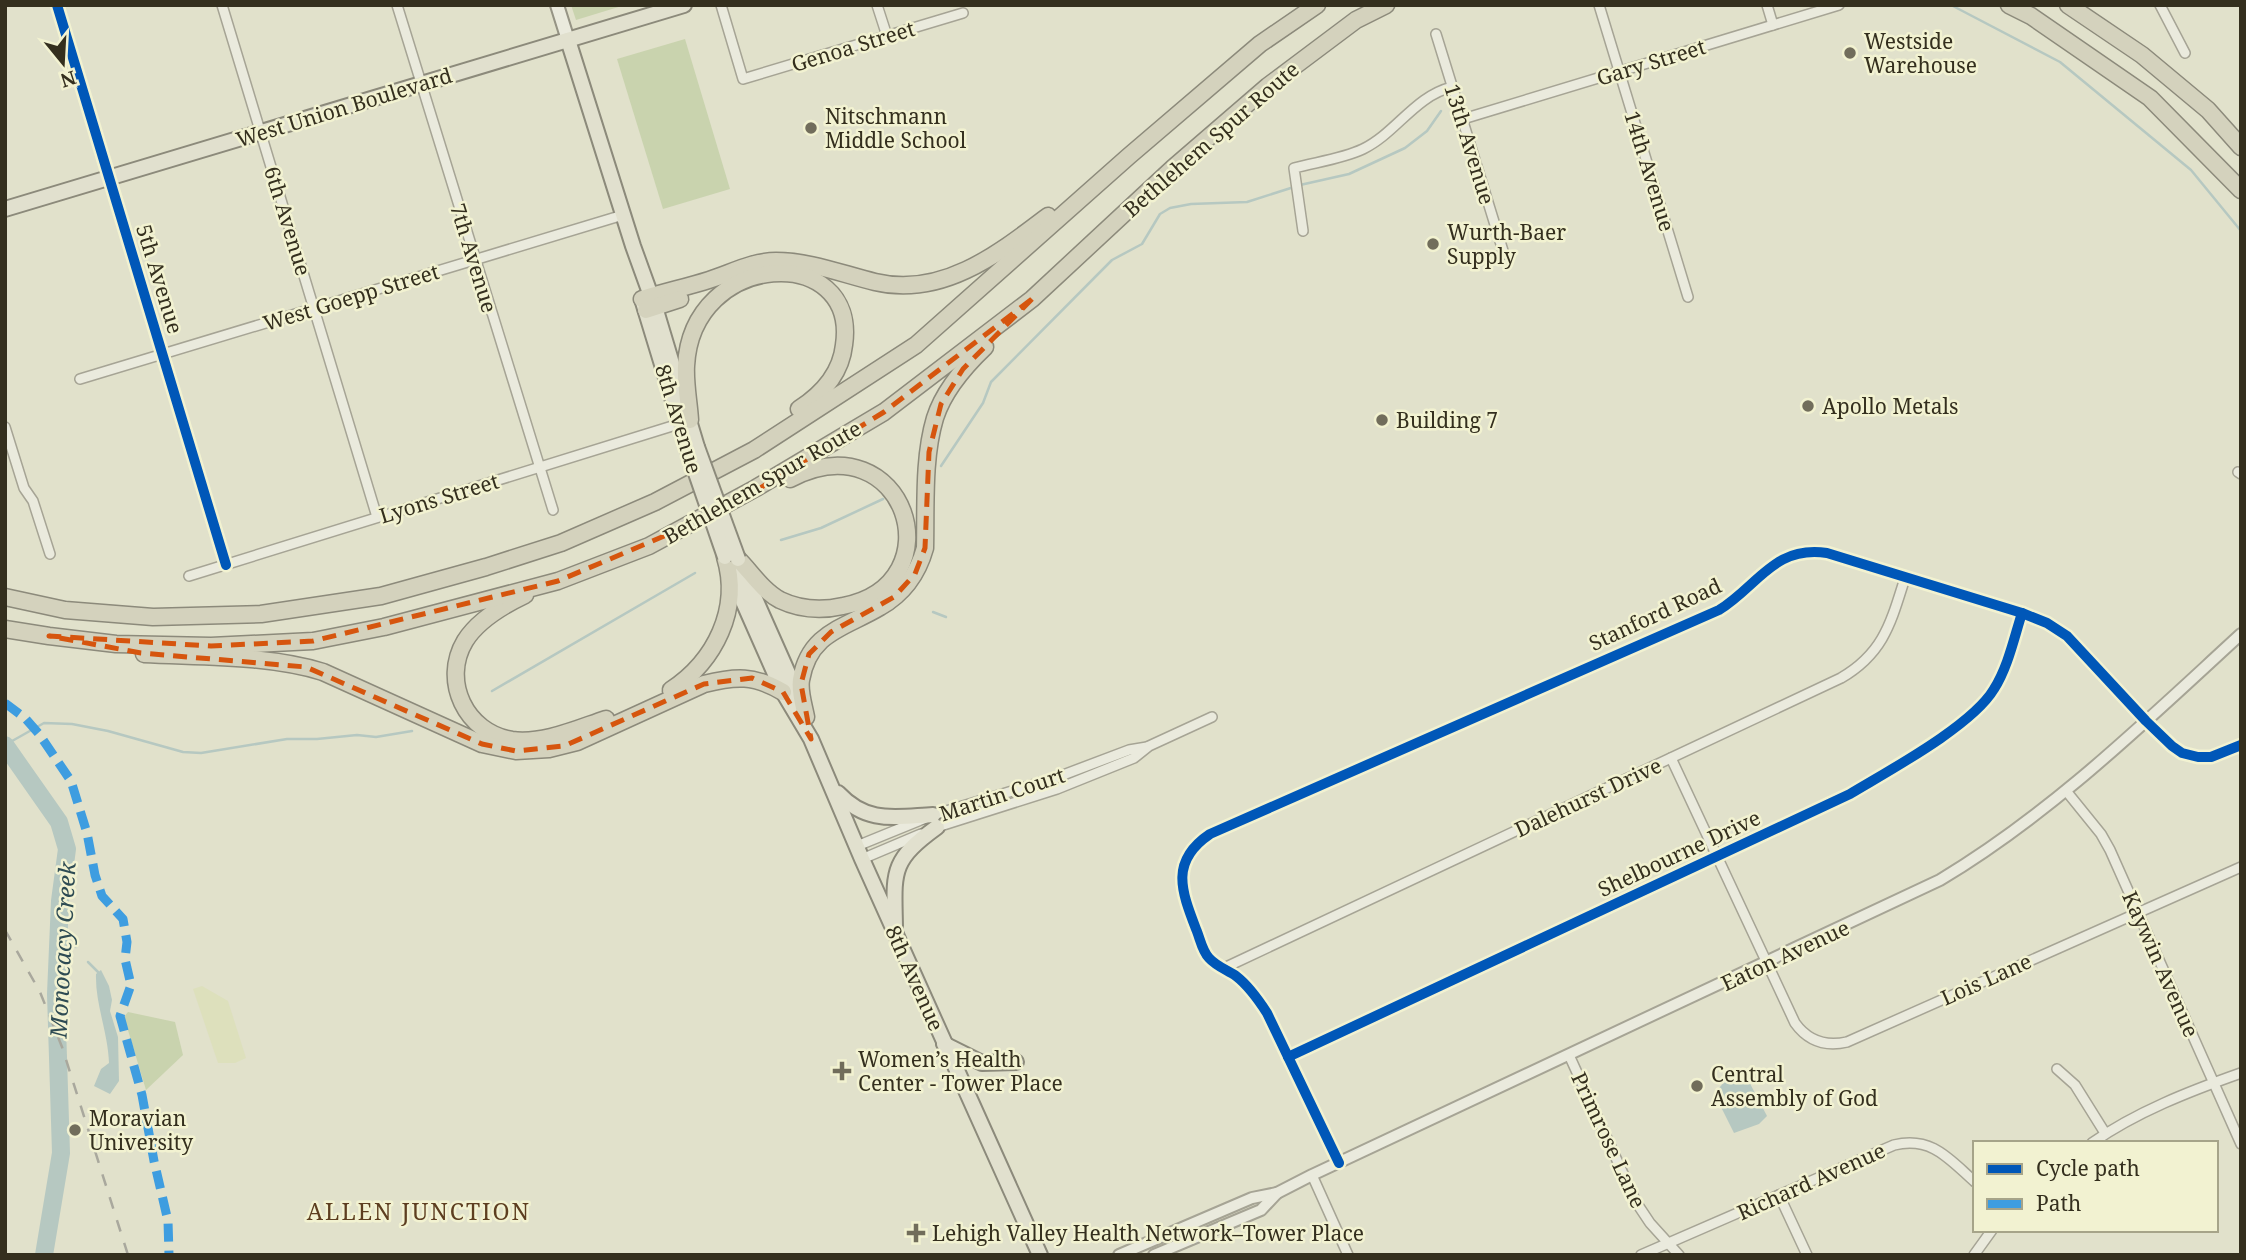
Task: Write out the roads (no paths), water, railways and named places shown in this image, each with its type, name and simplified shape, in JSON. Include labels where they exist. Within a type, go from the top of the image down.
[{"type":"highway","name":"Bethlehem Spur Route","points":[[5,597],[65,610],[153,617],[261,614],[381,596],[486,567],[561,543],[655,502],[754,450],[916,345],[1260,44],[1317,5]]},
{"type":"highway","name":"Bethlehem Spur Route","points":[[5,629],[116,644],[211,646],[302,642],[384,627],[558,581],[649,546],[884,412],[1032,299],[1173,168],[1268,86],[1356,20],[1386,5]]},
{"type":"highway","points":[[2009,5],[2031,16],[2150,98],[2241,190]]},
{"type":"highway","points":[[2068,5],[2142,55],[2208,110],[2241,147]]},
{"type":"highway","points":[[648,303],[751,265],[777,261],[828,268],[886,284],[931,284],[955,276],[1001,251],[1129,156]]},
{"type":"highway","points":[[648,303],[771,273],[790,274],[812,280],[829,292],[839,306],[846,326],[841,359],[831,379],[810,401],[655,502]]},
{"type":"highway","points":[[685,422],[686,367],[696,326],[717,298],[747,278]]},
{"type":"highway","points":[[49,636],[141,653],[306,667],[323,672],[482,744],[516,751],[549,749],[577,742],[704,684],[720,680],[752,678],[797,702],[809,654],[818,642],[847,622],[881,607],[905,587],[915,574],[925,548],[929,452],[935,419],[941,404],[963,369],[1032,299]]},
{"type":"highway","points":[[690,525],[749,500],[806,471],[834,466],[856,468],[880,478],[890,488],[902,509],[908,546],[901,566],[886,586],[866,600],[846,606],[812,610],[780,600],[731,558]]},
{"type":"highway","points":[[558,581],[517,599],[490,616],[476,628],[462,648],[456,672],[456,688],[461,704],[481,728],[496,736],[528,741],[575,730],[623,713],[687,680],[707,658],[726,618],[731,588],[731,558]]},
{"type":"main road","name":"8th Avenue","points":[[557,5],[633,246],[692,449],[731,558],[797,702],[895,935],[1040,1255]]},
{"type":"main road","name":"West Union Boulevard","points":[[5,209],[684,5]]},
{"type":"main road","points":[[832,787],[863,814],[935,821]]},
{"type":"main road","points":[[895,935],[896,882],[900,862],[935,821]]},
{"type":"main road","points":[[944,1044],[982,1063],[1016,1062]]},
{"type":"street","name":"5th Avenue","points":[[57,5],[226,565]]},
{"type":"street","name":"6th Avenue","points":[[222,5],[377,517]]},
{"type":"street","name":"7th Avenue","points":[[397,5],[553,510]]},
{"type":"street","name":"Genoa Street","points":[[721,5],[743,79],[963,13]]},
{"type":"street","points":[[877,5],[887,36]]},
{"type":"street","name":"14th Avenue","points":[[1599,5],[1688,297]]},
{"type":"street","points":[[1767,5],[1773,25]]},
{"type":"street","name":"Gary Street","points":[[1463,119],[1839,5]]},
{"type":"street","points":[[2160,5],[2185,53]]},
{"type":"street","name":"13th Avenue","points":[[1436,34],[1504,254]]},
{"type":"street","points":[[1303,230],[1294,167],[1362,149],[1377,140],[1425,98],[1438,90],[1452,87]]},
{"type":"street","name":"West Goepp Street","points":[[80,379],[623,215]]},
{"type":"street","name":"Lyons Street","points":[[189,576],[685,422]]},
{"type":"street","points":[[5,427],[24,488],[33,501],[50,554]]},
{"type":"street","name":"Stanford Road","points":[[1224,968],[1210,960],[1206,954],[1182,888],[1183,868],[1193,847],[1210,834],[1719,610],[1739,596],[1763,571],[1783,558],[1806,552],[1827,553],[2047,623],[2067,636],[2172,746],[2190,756],[2211,757],[2241,745]]},
{"type":"street","name":"Dalehurst Drive","points":[[1224,968],[1855,670],[1879,646],[1887,632],[1905,578]]},
{"type":"street","name":"Shelbourne Drive","points":[[1288,1057],[1850,794],[1909,759],[1979,708],[1996,687],[2022,613]]},
{"type":"street","name":"Eaton Avenue","points":[[1119,1255],[1252,1198],[1277,1193],[1940,880],[1990,849],[2067,792],[2241,635]]},
{"type":"street","name":"Martin Court","points":[[859,853],[935,821],[1129,750],[1149,746],[1212,718]]},
{"type":"street","name":"Lois Lane","points":[[1671,758],[1795,1023],[1801,1031],[1817,1042],[1847,1042],[2241,867]]},
{"type":"street","name":"Kaywin Avenue","points":[[2067,792],[2105,841],[2241,1144]]},
{"type":"street","points":[[1224,968],[1255,995],[1272,1023],[1339,1163]]},
{"type":"street","name":"Primrose Lane","points":[[1569,1055],[1636,1202],[1650,1223],[1679,1255]]},
{"type":"street","points":[[2057,1069],[2076,1085],[2105,1133]]},
{"type":"street","points":[[2095,1141],[2105,1133],[2213,1083],[2241,1073]]},
{"type":"street","name":"Richard Avenue","points":[[1641,1255],[1894,1145],[1923,1144],[1938,1150],[1973,1180]]},
{"type":"street","points":[[1312,1175],[1348,1255]]},
{"type":"street","name":"Eaton Avenue","points":[[1154,1255],[1261,1210],[1277,1193]]},
{"type":"street","points":[[1779,1195],[1807,1255]]},
{"type":"street","points":[[1974,1255],[1991,1232]]},
{"type":"waterway","points":[[1951,5],[2060,62],[2191,170],[2241,231]]},
{"type":"waterway","points":[[1300,185],[1349,174],[1405,148],[1427,131],[1441,111]]},
{"type":"waterway","points":[[941,466],[983,403],[991,382],[1112,260],[1142,244],[1160,214],[1170,208],[1191,204],[1247,202],[1294,187]]},
{"type":"waterway","points":[[781,540],[821,528],[883,499]]},
{"type":"waterway","points":[[492,691],[695,573]]},
{"type":"waterway","points":[[933,612],[946,617]]},
{"type":"waterway","points":[[5,745],[44,723],[72,724],[183,752],[201,753],[287,739],[357,735],[376,737],[412,731]]},
{"type":"waterway","name":"Monocacy Creek","points":[[5,745],[59,822],[67,849],[60,901],[56,994],[61,1153],[44,1255]]},
{"type":"waterway","points":[[59,929],[73,934],[77,939],[76,947]]},
{"type":"waterway","points":[[88,962],[98,972]]},
{"type":"railway","points":[[5,930],[40,992],[62,1047],[128,1255]]},
{"type":"place","name":"Westside Warehouse","points":[[1850,53]]},
{"type":"place","name":"Nitschmann Middle School","points":[[811,128]]},
{"type":"place","name":"Wurth-Baer Supply","points":[[1433,244]]},
{"type":"place","name":"Apollo Metals","points":[[1808,406]]},
{"type":"place","name":"Building 7","points":[[1382,420]]},
{"type":"place","name":"Women’s Health Center - Tower Place","points":[[842,1071]]},
{"type":"place","name":"Central Assembly of God","points":[[1697,1086]]},
{"type":"place","name":"Moravian University","points":[[75,1130]]},
{"type":"place","name":"Lehigh Valley Health Network–Tower Place","points":[[916,1233]]},
{"type":"district","name":"ALLEN JUNCTION","points":[[419,1211]]}]
